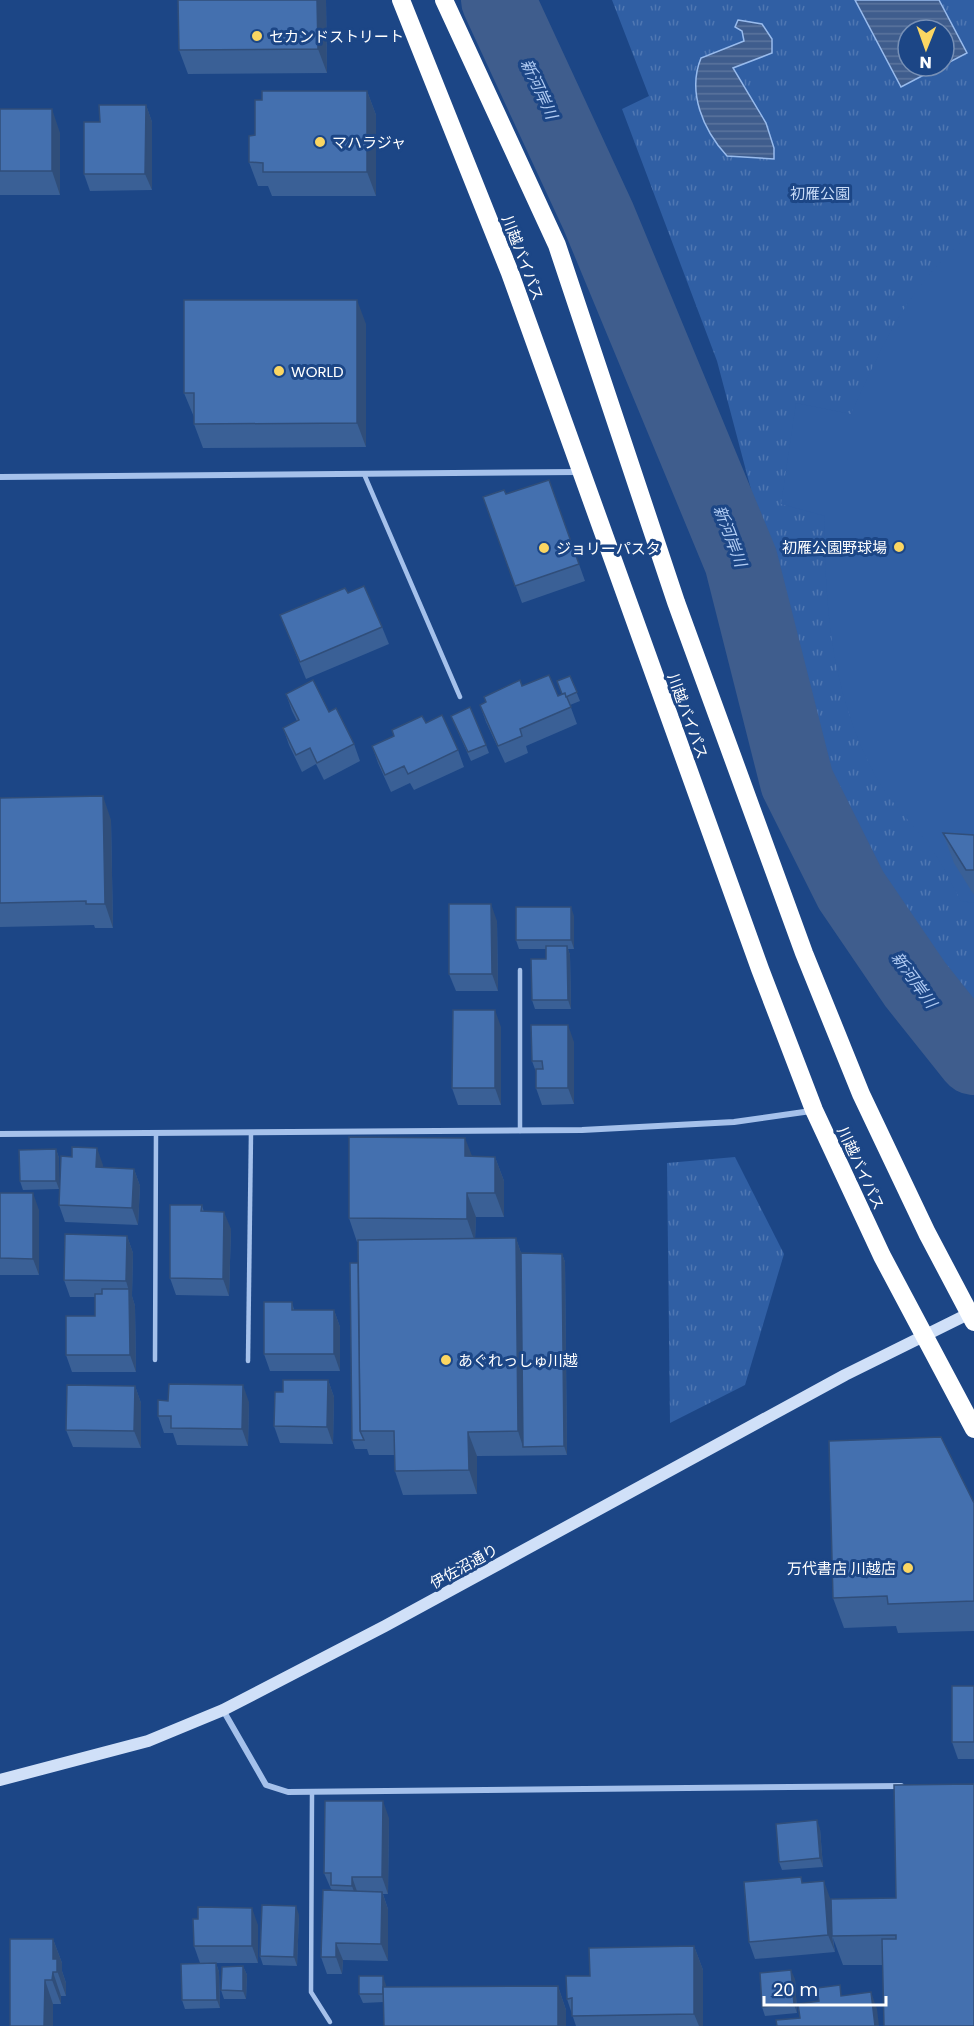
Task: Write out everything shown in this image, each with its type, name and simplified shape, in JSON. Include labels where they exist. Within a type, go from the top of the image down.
[{"type":"highway","name":"川越バイパス","points":[[401,0],[510,273],[760,969],[814,1110],[882,1256],[974,1429]]},
{"type":"highway","name":"川越バイパス","points":[[444,0],[557,246],[676,602],[804,953],[861,1094],[927,1233],[972,1315]]},
{"type":"street","points":[[0,477],[580,472]]},
{"type":"street","points":[[0,1134],[582,1130],[734,1122],[814,1110]]},
{"type":"street","name":"伊佐沼通り","points":[[0,1780],[148,1741],[223,1710],[385,1626],[845,1375],[924,1335],[972,1315]]},
{"type":"street","points":[[223,1710],[266,1785],[288,1792],[312,1794],[904,1786]]},
{"type":"lane","points":[[364,474],[460,697]]},
{"type":"lane","points":[[519,1131],[520,970]]},
{"type":"lane","points":[[155,1360],[156,1133]]},
{"type":"lane","points":[[248,1361],[251,1133]]},
{"type":"lane","points":[[312,1794],[311,1992],[330,2022]]},
{"type":"green space","name":"初雁公園","points":[[612,0],[974,0],[974,1003],[950,978],[846,840],[805,732],[799,671],[717,361],[622,109],[649,96]]},
{"type":"green space","name":"初雁公園野球場","points":[[974,231],[974,903],[961,901],[937,857],[882,788],[861,746],[849,715],[840,683],[829,617],[825,516],[781,504],[796,403],[851,414],[900,315],[931,272]]},
{"type":"green space","points":[[735,1157],[784,1254],[745,1385],[670,1423],[667,1163]]},
{"type":"shaded area","points":[[855,0],[939,0],[949,18],[896,18],[896,78]]},
{"type":"shaded area","points":[[738,20],[762,24],[772,39],[772,53],[733,68],[766,123],[774,148],[774,159],[727,156],[718,146],[700,110],[696,84],[701,58],[744,41],[742,31],[735,27]]},
{"type":"shaded area","points":[[956,32],[967,53],[956,59]]},
{"type":"shaded area","points":[[896,78],[918,78],[901,87]]},
{"type":"building","name":"セカンドストリート","points":[[178,0],[317,0],[318,49],[179,50]]},
{"type":"building","name":"マハラジャ","points":[[262,91],[367,91],[367,172],[263,172],[263,163],[249,162],[249,136],[255,135],[255,100],[262,100]]},
{"type":"building","points":[[99,105],[146,105],[145,174],[84,174],[84,122],[100,122]]},
{"type":"building","points":[[0,109],[52,109],[52,171],[0,171]]},
{"type":"building","name":"WORLD","points":[[184,300],[357,300],[357,423],[194,424],[194,393],[184,393]]},
{"type":"building","points":[[549,480],[579,564],[515,586],[483,497],[504,490],[506,494]]},
{"type":"building","points":[[364,586],[382,627],[300,662],[280,615],[345,588],[348,593]]},
{"type":"building","points":[[549,675],[558,696],[565,693],[571,707],[520,729],[522,736],[498,746],[480,705],[486,702],[484,697],[520,680],[522,686]]},
{"type":"building","points":[[570,676],[577,692],[566,697],[565,693],[562,694],[557,681]]},
{"type":"building","points":[[313,680],[329,712],[336,708],[354,744],[317,763],[310,748],[296,755],[283,728],[299,720],[286,694]]},
{"type":"building","points":[[470,707],[486,745],[468,752],[451,716]]},
{"type":"building","points":[[442,715],[458,750],[408,774],[404,766],[385,775],[372,746],[394,736],[392,730],[422,716],[426,723]]},
{"type":"building","points":[[103,796],[105,904],[86,904],[86,901],[0,903],[0,798]]},
{"type":"building","points":[[943,833],[974,835],[974,870],[966,870]]},
{"type":"building","points":[[449,904],[491,904],[492,974],[449,974]]},
{"type":"building","points":[[516,907],[571,907],[571,940],[516,940]]},
{"type":"building","points":[[546,946],[567,946],[568,1000],[532,1000],[531,959],[546,959]]},
{"type":"building","points":[[453,1010],[495,1010],[495,1088],[452,1088]]},
{"type":"building","points":[[531,1025],[568,1025],[568,1088],[536,1088],[536,1069],[543,1069],[542,1061],[532,1061]]},
{"type":"building","points":[[349,1137],[465,1138],[465,1156],[495,1157],[495,1193],[467,1193],[467,1219],[349,1218]]},
{"type":"building","points":[[72,1147],[97,1148],[96,1167],[134,1169],[132,1208],[59,1205],[61,1156],[72,1157]]},
{"type":"building","points":[[56,1149],[56,1181],[20,1181],[19,1150]]},
{"type":"building","points":[[0,1193],[33,1193],[33,1259],[0,1258]]},
{"type":"building","points":[[170,1205],[202,1205],[201,1211],[224,1212],[223,1279],[170,1278]]},
{"type":"building","points":[[65,1234],[127,1236],[126,1281],[64,1280]]},
{"type":"building","name":"あぐれっしゅ川越","points":[[516,1238],[518,1431],[468,1432],[469,1470],[395,1471],[394,1431],[360,1431],[358,1240]]},
{"type":"building","points":[[521,1253],[562,1254],[564,1446],[523,1447]]},
{"type":"building","points":[[350,1263],[358,1263],[360,1431],[364,1440],[352,1440]]},
{"type":"building","points":[[102,1289],[129,1289],[130,1355],[66,1355],[66,1316],[95,1316],[95,1294],[102,1294]]},
{"type":"building","points":[[264,1302],[292,1302],[292,1310],[334,1310],[334,1354],[264,1354]]},
{"type":"building","points":[[283,1380],[328,1380],[327,1427],[274,1426],[275,1392],[283,1392]]},
{"type":"building","points":[[169,1384],[243,1385],[242,1429],[171,1428],[171,1416],[158,1416],[158,1400],[168,1401]]},
{"type":"building","points":[[67,1385],[135,1386],[134,1431],[66,1430]]},
{"type":"building","name":"万代書店 川越店","points":[[941,1437],[974,1503],[974,1601],[888,1604],[887,1596],[833,1598],[829,1441]]},
{"type":"building","points":[[952,1686],[974,1686],[974,1742],[952,1742]]},
{"type":"building","points":[[974,1784],[974,2026],[884,2026],[882,1939],[896,1939],[896,1935],[832,1936],[831,1899],[896,1898],[894,1785]]},
{"type":"building","points":[[325,1801],[383,1801],[382,1877],[352,1877],[352,1886],[331,1885],[331,1873],[324,1873]]},
{"type":"building","points":[[817,1820],[820,1858],[779,1862],[776,1824]]},
{"type":"building","points":[[801,1877],[802,1883],[824,1881],[828,1935],[749,1942],[744,1882]]},
{"type":"building","points":[[323,1890],[382,1892],[381,1944],[336,1943],[336,1957],[321,1957]]},
{"type":"building","points":[[262,1905],[296,1906],[294,1957],[260,1956]]},
{"type":"building","points":[[198,1907],[252,1908],[252,1946],[194,1946],[193,1919],[198,1919]]},
{"type":"building","points":[[10,1939],[53,1939],[53,1959],[57,1959],[57,1972],[53,1972],[52,1980],[45,1980],[44,2026],[10,2026]]},
{"type":"building","points":[[694,1946],[694,2014],[572,2016],[572,1998],[567,1999],[566,1976],[590,1976],[589,1948]]},
{"type":"building","points":[[216,1963],[217,2000],[182,2000],[181,1964]]},
{"type":"building","points":[[243,1966],[243,1991],[221,1990],[222,1967]]},
{"type":"building","points":[[791,1970],[794,2004],[762,2007],[760,1973]]},
{"type":"building","points":[[359,1976],[383,1976],[383,1994],[359,1994]]},
{"type":"building","points":[[840,1985],[841,1996],[871,1992],[875,2026],[777,2026],[776,2020],[800,2018],[798,2004],[819,2001],[817,1988]]},
{"type":"building","points":[[558,1986],[558,2026],[384,2026],[383,1987]]},
{"type":"waterway","name":"新河岸川","points":[[498,0],[598,216],[741,561],[797,782],[851,890],[915,984],[974,1058]]},
{"type":"place","name":"セカンドストリート","points":[[257,36]]},
{"type":"place","name":"マハラジャ","points":[[320,142]]},
{"type":"place","name":"WORLD","points":[[279,371]]},
{"type":"place","name":"初雁公園野球場","points":[[899,547]]},
{"type":"place","name":"ジョリーパスタ","points":[[544,548]]},
{"type":"place","name":"あぐれっしゅ川越","points":[[446,1360]]},
{"type":"place","name":"万代書店 川越店","points":[[908,1568]]}]
